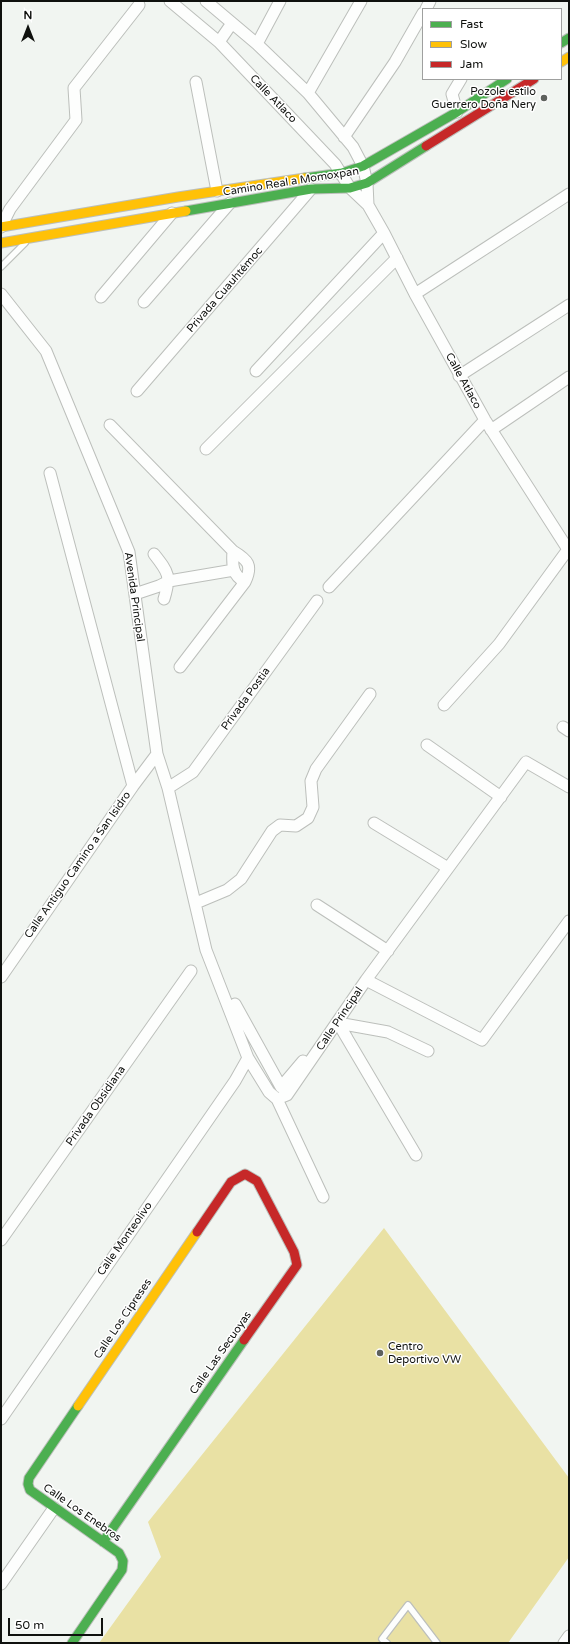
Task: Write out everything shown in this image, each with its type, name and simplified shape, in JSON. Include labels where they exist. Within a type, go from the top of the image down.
[{"type":"street","name":"Calle Atlaco","points":[[170,1],[219,42],[335,164],[350,188],[368,205],[459,376],[491,430],[569,550]]},
{"type":"street","name":"Calle Atlaco","points":[[206,1],[257,44],[308,93],[352,147],[363,166],[368,205]]},
{"type":"street","points":[[257,44],[280,1]]},
{"type":"street","points":[[308,93],[361,1]]},
{"type":"street","points":[[1,227],[10,210],[76,120],[74,88],[139,5]]},
{"type":"street","points":[[344,137],[395,62],[422,16]]},
{"type":"street","points":[[219,42],[232,23]]},
{"type":"street","points":[[457,112],[452,94],[460,80]]},
{"type":"street","name":"Camino Real a Momoxpan","points":[[1,227],[178,197],[342,173],[363,166],[457,112],[505,80]]},
{"type":"street","name":"Camino Real a Momoxpan","points":[[1,243],[311,189],[350,188],[366,182],[532,80]]},
{"type":"street","points":[[196,82],[217,191]]},
{"type":"street","name":"Privada Cuauhtémoc","points":[[137,391],[311,189]]},
{"type":"street","points":[[415,294],[569,194]]},
{"type":"street","points":[[100,297],[177,212],[178,197]]},
{"type":"street","points":[[144,302],[230,203]]},
{"type":"street","points":[[256,371],[384,233]]},
{"type":"street","points":[[206,449],[397,258]]},
{"type":"street","name":"Avenida Principal","points":[[1,294],[46,351],[129,552],[144,670],[157,754],[168,788],[196,903]]},
{"type":"street","points":[[459,376],[569,305]]},
{"type":"street","points":[[491,430],[569,376]]},
{"type":"street","points":[[329,587],[485,420]]},
{"type":"street","points":[[110,425],[233,551],[245,558],[249,567],[244,582],[180,667]]},
{"type":"street","points":[[50,473],[133,786]]},
{"type":"street","points":[[444,705],[499,644],[569,550]]},
{"type":"street","points":[[233,551],[234,570],[237,578],[244,582]]},
{"type":"street","points":[[154,554],[165,567],[169,581],[164,600]]},
{"type":"street","points":[[135,594],[169,581],[234,570]]},
{"type":"street","name":"Privada Postia","points":[[168,788],[193,772],[317,601]]},
{"type":"street","points":[[323,1197],[277,1099],[269,1092],[248,1058],[206,950],[196,903],[227,890],[241,879],[272,831],[280,825],[296,826],[308,818],[314,807],[311,781],[316,769],[370,694]]},
{"type":"street","points":[[427,745],[501,797]]},
{"type":"street","name":"Calle Antiguo Camino a San Isidro","points":[[1,976],[133,786],[157,754]]},
{"type":"street","name":"Calle Principal","points":[[277,1099],[287,1095],[338,1023],[386,949],[526,762],[569,787]]},
{"type":"street","points":[[374,823],[448,868]]},
{"type":"street","points":[[235,1004],[281,1087],[313,1050],[386,949],[318,905]]},
{"type":"street","points":[[366,980],[482,1040],[569,921]]},
{"type":"street","name":"Privada Obsidiana","points":[[1,1240],[191,971]]},
{"type":"street","points":[[338,1023],[347,1038]]},
{"type":"street","points":[[338,1023],[388,1032],[428,1051]]},
{"type":"street","points":[[338,1023],[416,1155]]},
{"type":"street","name":"Calle Monteolivo","points":[[1,1418],[235,1081],[248,1058]]},
{"type":"street","name":"Calle Los Cipreses","points":[[28,1484],[29,1478],[231,1182],[245,1174]]},
{"type":"street","name":"Calle Las Secuoyas","points":[[103,1542],[297,1265],[294,1252],[257,1181],[245,1174]]},
{"type":"street","name":"Calle Los Enebros","points":[[28,1484],[30,1490],[119,1553],[123,1561],[122,1570],[72,1643]]},
{"type":"street","points":[[1,1584],[54,1508]]},
{"type":"street","points":[[564,1643],[569,1636]]},
{"type":"lane","points":[[1,267],[31,237]]},
{"type":"lane","points":[[387,1643],[382,1639],[408,1605],[437,1643]]},
{"type":"shaded area","name":"Centro Deportivo VW","points":[[384,1228],[569,1478],[569,1557],[508,1643],[99,1643],[161,1557],[148,1522]]},
{"type":"traffic: fast","points":[[562,42],[569,38]]},
{"type":"traffic: fast","points":[[305,178],[342,173],[363,166],[457,112],[505,80]]},
{"type":"traffic: fast","points":[[186,211],[311,189],[350,188],[367,183],[426,146]]},
{"type":"traffic: fast","points":[[103,1542],[244,1340]]},
{"type":"traffic: fast","points":[[72,1643],[122,1570],[123,1561],[119,1553],[30,1490],[28,1484],[29,1478],[78,1406]]},
{"type":"traffic: slow","points":[[562,61],[569,57]]},
{"type":"traffic: slow","points":[[1,227],[178,197],[305,178]]},
{"type":"traffic: slow","points":[[1,243],[186,211]]},
{"type":"traffic: slow","points":[[78,1406],[197,1232]]},
{"type":"traffic: jam","points":[[426,146],[532,80]]},
{"type":"traffic: jam","points":[[197,1232],[231,1182],[245,1174],[257,1181],[294,1252],[297,1265],[244,1340]]},
{"type":"place","name":"Pozole estilo Guerrero Doña Nery","points":[[544,98]]},
{"type":"place","name":"Centro Deportivo VW","points":[[380,1353]]}]
